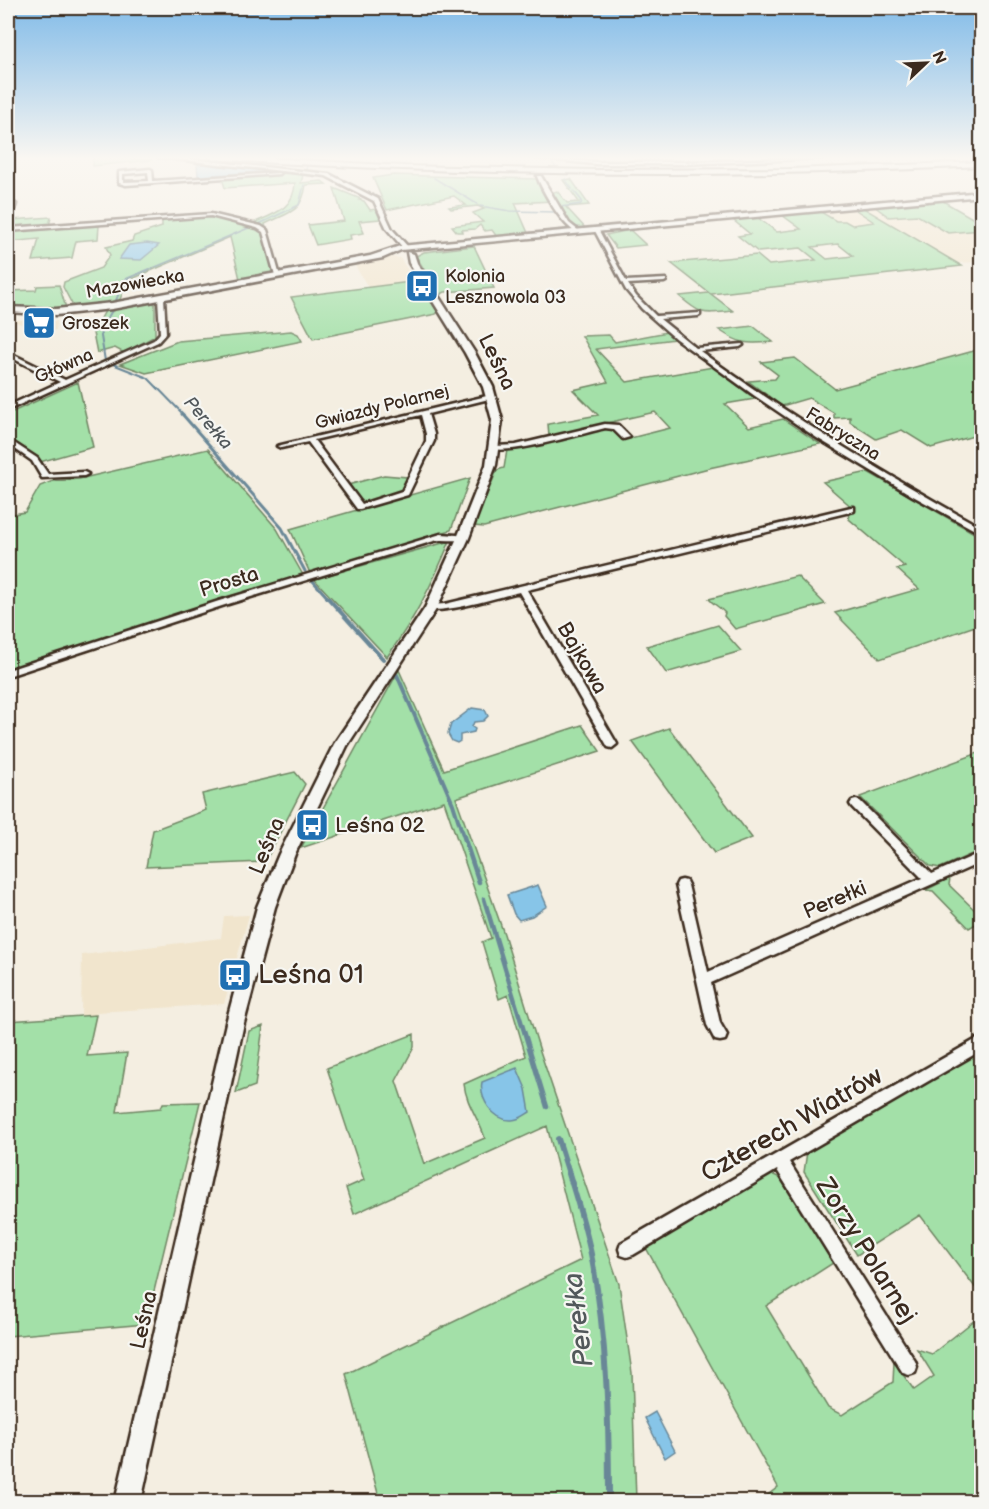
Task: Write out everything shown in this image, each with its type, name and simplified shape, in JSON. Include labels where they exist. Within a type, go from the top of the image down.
[{"type":"street","points":[[8,230],[43,227]]},
{"type":"street","points":[[261,227],[265,231],[278,275]]},
{"type":"street","points":[[390,227],[404,251]]},
{"type":"street","points":[[571,227],[577,232]]},
{"type":"street","name":"Mazowiecka","points":[[8,310],[71,311],[161,297],[434,246],[624,227]]},
{"type":"street","name":"Fabryczna","points":[[596,230],[608,247],[624,283],[655,318],[695,350],[807,430],[981,532]]},
{"type":"street","name":"Leśna","points":[[128,1502],[233,1033],[266,907],[287,854],[341,744],[364,707],[412,641],[431,608],[488,476],[495,448],[497,420],[491,397],[473,359],[404,251]]},
{"type":"street","points":[[624,283],[664,280]]},
{"type":"street","name":"Główna","points":[[8,408],[148,345],[162,335],[161,297]]},
{"type":"street","points":[[655,318],[698,314]]},
{"type":"street","points":[[695,350],[740,345]]},
{"type":"street","points":[[8,354],[65,382]]},
{"type":"street","name":"Gwiazdy Polarnej","points":[[281,446],[491,397]]},
{"type":"street","points":[[310,440],[360,507],[405,493],[430,441],[424,412]]},
{"type":"street","points":[[495,448],[516,447],[605,426],[615,427],[626,437]]},
{"type":"street","points":[[8,441],[37,462],[45,476],[84,474]]},
{"type":"street","points":[[431,608],[445,608],[851,509]]},
{"type":"street","name":"Prosta","points":[[8,673],[222,603],[420,544],[432,537],[448,535],[463,538]]},
{"type":"street","name":"Bajkowa","points":[[522,589],[612,744]]},
{"type":"street","points":[[856,804],[930,879]]},
{"type":"street","name":"Perełki","points":[[704,980],[981,857]]},
{"type":"street","points":[[681,885],[714,1025],[720,1035]]},
{"type":"street","name":"Czterech Wiatrów","points":[[627,1249],[981,1042]]},
{"type":"street","name":"Zorzy Polarnej","points":[[780,1161],[909,1367]]},
{"type":"shaded area","points":[[895,227],[938,227],[948,233],[981,230],[981,262],[955,263]]},
{"type":"shaded area","points":[[391,257],[400,258],[411,275],[418,281],[368,287],[354,264]]},
{"type":"shaded area","points":[[48,316],[49,321],[57,321],[56,330],[39,332],[14,321]]},
{"type":"shaded area","points":[[249,915],[224,1004],[97,1012],[96,1015],[81,1016],[82,955],[221,938],[224,916]]},
{"type":"green space","points":[[99,227],[98,239],[76,241],[72,258],[33,261],[39,239],[8,242],[8,233]]},
{"type":"green space","points":[[161,227],[257,227],[263,231],[274,272],[240,279],[230,237],[127,281],[119,302],[74,308],[63,287],[64,282],[101,268],[110,255],[106,247],[132,241],[134,236]]},
{"type":"green space","points":[[309,227],[362,227],[364,233],[350,235],[351,239],[316,245]]},
{"type":"green space","points":[[453,227],[477,227],[462,230],[463,232],[457,232]]},
{"type":"green space","points":[[482,227],[526,227],[528,233],[497,237],[492,230],[485,231]]},
{"type":"green space","points":[[742,227],[771,227],[777,232],[801,229],[799,227],[896,227],[962,266],[711,294],[733,311],[715,313],[698,310],[679,296],[709,293],[671,263],[757,255],[769,265],[816,260],[801,248],[758,252],[738,236],[750,234]],"holes":[[[838,244],[853,256],[827,259],[812,247]]]},
{"type":"green space","points":[[938,227],[981,227],[981,230],[948,233]]},
{"type":"green space","points":[[630,230],[646,245],[616,248],[606,235]]},
{"type":"green space","points":[[474,246],[494,288],[445,292],[439,295],[416,256],[424,252]]},
{"type":"green space","points":[[418,281],[438,312],[436,314],[313,339],[291,297]]},
{"type":"green space","points":[[59,285],[66,308],[8,306],[8,291],[36,290],[37,286]]},
{"type":"green space","points":[[151,302],[155,304],[155,336],[124,353],[115,348],[97,353],[93,333],[105,311]]},
{"type":"green space","points":[[753,326],[773,342],[744,342],[719,330]]},
{"type":"green space","points":[[291,331],[298,334],[302,341],[146,373],[120,364],[178,341]]},
{"type":"green space","points":[[667,332],[675,339],[596,349],[627,382],[713,367],[755,399],[725,404],[749,427],[783,419],[820,444],[709,468],[484,527],[474,526],[497,470],[504,468],[507,450],[516,450],[606,429],[613,431],[623,440],[670,428],[655,412],[549,436],[548,424],[598,415],[573,390],[608,382],[582,336],[609,335],[615,342]]},
{"type":"green space","points":[[981,349],[981,434],[931,448],[902,430],[876,439],[850,422],[850,417],[834,418],[834,413],[809,398],[782,406],[748,381],[775,379],[778,375],[761,362],[795,358],[835,389]]},
{"type":"green space","points":[[78,382],[93,447],[40,462],[8,436],[8,414]]},
{"type":"green space","points":[[208,449],[277,529],[303,575],[224,598],[8,670],[8,515],[25,512],[40,486],[53,481],[79,479]]},
{"type":"green space","points":[[868,472],[981,537],[981,624],[880,659],[835,613],[919,589],[897,569],[905,567],[849,519],[848,512],[854,509],[823,482]]},
{"type":"green space","points":[[384,475],[407,477],[399,495],[369,503],[361,502],[348,485]]},
{"type":"green space","points":[[470,478],[451,530],[310,573],[290,529]]},
{"type":"green space","points":[[450,541],[422,601],[387,657],[314,579]]},
{"type":"green space","points":[[797,576],[825,604],[735,629],[724,616],[725,613],[709,599]]},
{"type":"green space","points":[[718,625],[741,651],[666,673],[647,646]]},
{"type":"green space","points":[[399,670],[444,770],[582,725],[600,751],[456,798],[504,934],[540,1051],[619,1284],[632,1373],[636,1501],[380,1501],[346,1374],[581,1260],[547,1126],[354,1214],[346,1188],[364,1180],[327,1068],[414,1034],[414,1047],[396,1081],[424,1164],[485,1138],[467,1098],[464,1084],[526,1056],[508,995],[499,999],[482,942],[491,938],[444,801],[301,848]]},
{"type":"green space","points":[[669,728],[752,838],[714,853],[632,741]]},
{"type":"green space","points":[[981,752],[981,850],[940,868],[930,866],[860,797]]},
{"type":"green space","points":[[295,772],[305,784],[265,862],[146,867],[153,830],[206,810],[202,794]]},
{"type":"green space","points":[[950,878],[949,885],[981,916],[981,921],[969,928],[933,891],[926,890]]},
{"type":"green space","points":[[96,1015],[87,1056],[127,1053],[117,1112],[161,1108],[163,1103],[200,1102],[146,1324],[8,1336],[8,1021]]},
{"type":"green space","points":[[263,1026],[255,1086],[236,1093],[249,1031]]},
{"type":"green space","points":[[981,1048],[981,1295],[920,1215],[857,1255],[804,1172],[807,1152]]},
{"type":"green space","points":[[772,1174],[780,1178],[833,1263],[766,1306],[828,1408],[842,1415],[893,1382],[894,1362],[914,1390],[934,1376],[917,1349],[932,1354],[981,1315],[981,1501],[760,1501],[778,1487],[645,1246]]},
{"type":"water","points":[[147,243],[159,245],[141,260],[119,259],[129,245]]},
{"type":"water","points":[[472,708],[485,710],[488,716],[483,721],[474,722],[472,727],[475,729],[474,732],[460,735],[460,741],[457,743],[452,741],[448,734],[451,724]]},
{"type":"water","points":[[538,885],[547,906],[532,916],[519,920],[514,914],[507,895]]},
{"type":"water","points":[[517,1068],[526,1089],[530,1112],[517,1119],[505,1119],[493,1113],[485,1101],[482,1082]]},
{"type":"water","points":[[655,1412],[675,1451],[665,1458],[645,1418]]},
{"type":"waterway","name":"Perełka","points":[[146,271],[250,227]]},
{"type":"waterway","points":[[578,227],[584,230]]},
{"type":"waterway","name":"Perełka","points":[[115,303],[124,280],[150,269]]},
{"type":"waterway","name":"Perełka","points":[[113,309],[100,330],[105,361],[148,378],[184,415]]},
{"type":"waterway","name":"Perełka","points":[[182,414],[282,528],[305,571]]},
{"type":"waterway","name":"Perełka","points":[[312,580],[329,599]]},
{"type":"waterway","name":"Perełka","points":[[327,597],[383,659]]},
{"type":"waterway","name":"Perełka","points":[[397,675],[453,804],[462,832]]},
{"type":"waterway","name":"Perełka","points":[[462,831],[479,882]]},
{"type":"waterway","name":"Perełka","points":[[484,899],[547,1107]]},
{"type":"waterway","name":"Perełka","points":[[558,1139],[584,1225],[601,1315],[606,1377],[609,1502]]},
{"type":"place","name":"Kolonia Lesznowola 03","points":[[422,286]]},
{"type":"place","name":"Groszek","points":[[39,323]]},
{"type":"place","name":"Leśna 02","points":[[312,825]]},
{"type":"place","name":"Leśna 01","points":[[235,975]]}]
